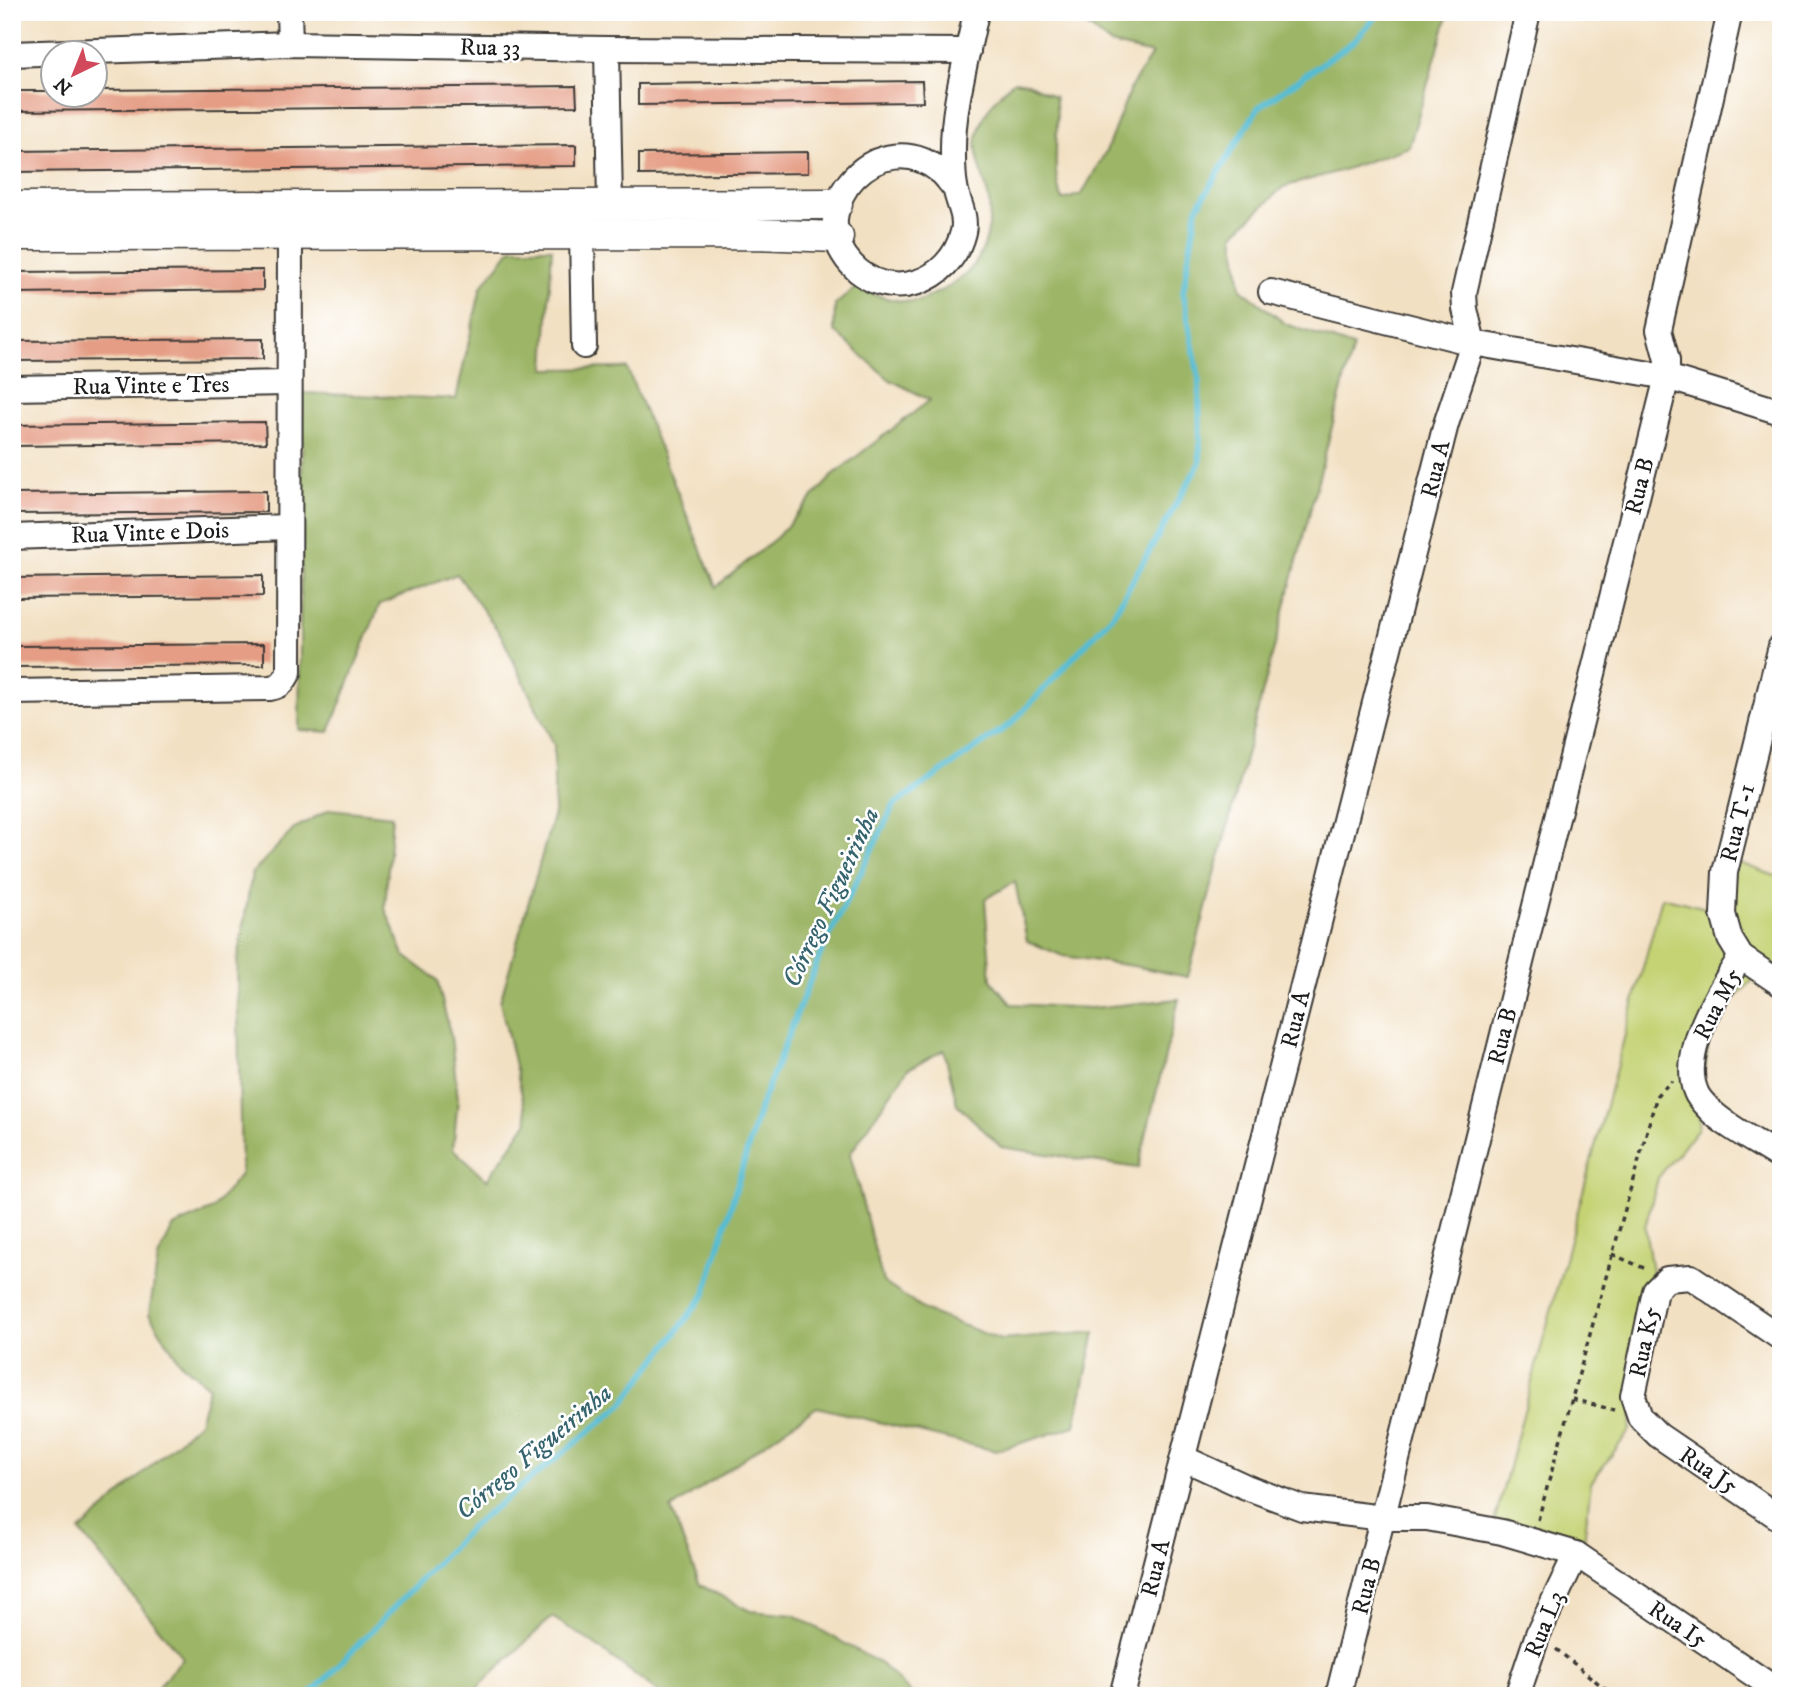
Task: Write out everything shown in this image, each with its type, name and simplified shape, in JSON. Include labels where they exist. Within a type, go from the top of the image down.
[{"type":"street","points":[[289,12],[290,44]]},
{"type":"street","points":[[955,188],[941,172],[922,161],[901,156],[880,159],[861,169],[846,184],[837,204],[835,225],[840,245],[851,264],[867,277],[887,284],[908,285],[929,279],[946,266],[958,249],[964,229],[962,208],[955,188],[953,128],[976,12]]},
{"type":"street","points":[[1473,343],[1464,293],[1528,12]]},
{"type":"street","name":"Rua B","points":[[1338,1696],[1667,377],[1667,360],[1659,330],[1730,12]]},
{"type":"street","name":"Rua 33","points":[[12,54],[290,44],[968,51]]},
{"type":"street","points":[[607,49],[610,203]]},
{"type":"street","points":[[922,161],[953,128]]},
{"type":"street","points":[[12,207],[837,204]]},
{"type":"street","points":[[12,692],[279,687],[289,672],[289,234]]},
{"type":"street","points":[[582,234],[584,346]]},
{"type":"street","points":[[12,235],[755,234],[838,237]]},
{"type":"street","points":[[1271,292],[1473,343],[1667,377],[1781,412]]},
{"type":"street","name":"Rua A","points":[[1122,1696],[1446,424],[1473,343]]},
{"type":"street","name":"Rua Vinte e Tres","points":[[12,388],[289,383]]},
{"type":"street","name":"Rua Vinte e Dois","points":[[12,537],[288,527]]},
{"type":"street","name":"Rua T-1","points":[[1741,957],[1730,939],[1723,914],[1725,872],[1781,646]]},
{"type":"street","points":[[1741,957],[1781,984]]},
{"type":"street","name":"Rua M5","points":[[1694,1082],[1695,1046],[1725,982],[1741,957]]},
{"type":"street","points":[[1694,1082],[1710,1111],[1781,1158]]},
{"type":"street","name":"Rua K5","points":[[1640,1417],[1633,1396],[1655,1291],[1667,1279],[1691,1277],[1781,1338]]},
{"type":"street","name":"Rua J5","points":[[1640,1417],[1658,1435],[1781,1519]]},
{"type":"street","name":"Rua I5","points":[[1183,1458],[1246,1487],[1302,1508],[1383,1518],[1427,1518],[1502,1532],[1576,1554],[1781,1693]]},
{"type":"street","name":"Rua L3","points":[[1517,1696],[1538,1634],[1576,1554]]},
{"type":"path","points":[[1532,1541],[1657,1095],[1676,1077],[1694,1082]]},
{"type":"path","points":[[1612,1254],[1667,1279]]},
{"type":"path","points":[[1572,1399],[1640,1417]]},
{"type":"path","points":[[1538,1634],[1614,1696]]},
{"type":"green space","points":[[1070,12],[1449,12],[1409,147],[1283,187],[1234,234],[1241,289],[1286,324],[1353,347],[1188,977],[1063,956],[1027,941],[1015,882],[985,899],[991,980],[1011,1004],[1091,1008],[1179,999],[1138,1168],[1001,1147],[957,1104],[944,1050],[908,1069],[850,1154],[883,1282],[926,1311],[1001,1340],[1095,1332],[1075,1426],[996,1451],[817,1407],[671,1509],[700,1585],[750,1611],[794,1615],[881,1664],[914,1696],[664,1696],[552,1617],[469,1696],[150,1696],[183,1658],[80,1531],[199,1422],[209,1387],[180,1362],[149,1314],[158,1258],[173,1227],[213,1209],[241,1173],[237,963],[252,873],[295,828],[330,809],[392,816],[385,908],[404,955],[437,980],[451,1037],[458,1099],[453,1149],[487,1180],[528,1121],[500,1002],[554,813],[554,745],[501,635],[457,574],[380,604],[329,732],[299,730],[303,393],[456,399],[481,287],[512,248],[552,248],[545,369],[627,368],[716,587],[777,537],[834,474],[930,400],[890,380],[834,331],[835,305],[855,288],[894,300],[920,300],[951,285],[972,267],[985,244],[990,217],[988,195],[977,152],[977,138],[990,106],[1014,81],[1028,83],[1055,97],[1056,175],[1059,188],[1063,200],[1082,194],[1106,151],[1131,87],[1152,54],[1110,44]]},
{"type":"green space","points":[[1736,862],[1781,878],[1781,972],[1762,959],[1751,982],[1711,1022],[1698,1128],[1658,1178],[1645,1227],[1652,1272],[1630,1430],[1591,1483],[1583,1549],[1494,1523],[1662,897],[1726,913]]},
{"type":"building","points":[[922,81],[923,102],[638,105],[638,84]]},
{"type":"building","points":[[576,86],[577,106],[12,111],[12,91],[38,91],[38,108],[108,108],[108,90]]},
{"type":"building","points":[[576,145],[576,166],[12,172],[12,151]]},
{"type":"building","points":[[808,152],[808,173],[639,175],[639,154]]},
{"type":"building","points":[[263,270],[263,290],[12,293],[12,272]]},
{"type":"building","points":[[263,339],[263,359],[12,361],[12,341]]},
{"type":"building","points":[[265,422],[266,443],[12,446],[12,425]]},
{"type":"building","points":[[266,491],[266,512],[12,514],[12,494]]},
{"type":"building","points":[[263,575],[263,596],[12,598],[12,578]]},
{"type":"building","points":[[264,644],[264,665],[12,667],[12,646]]},
{"type":"waterway","name":"Córrego Figueirinha","points":[[309,1696],[471,1527],[621,1406],[705,1294],[760,1107],[820,955],[894,805],[1012,723],[1113,615],[1200,462],[1199,379],[1183,292],[1197,208],[1258,108],[1354,41],[1380,12]]}]
